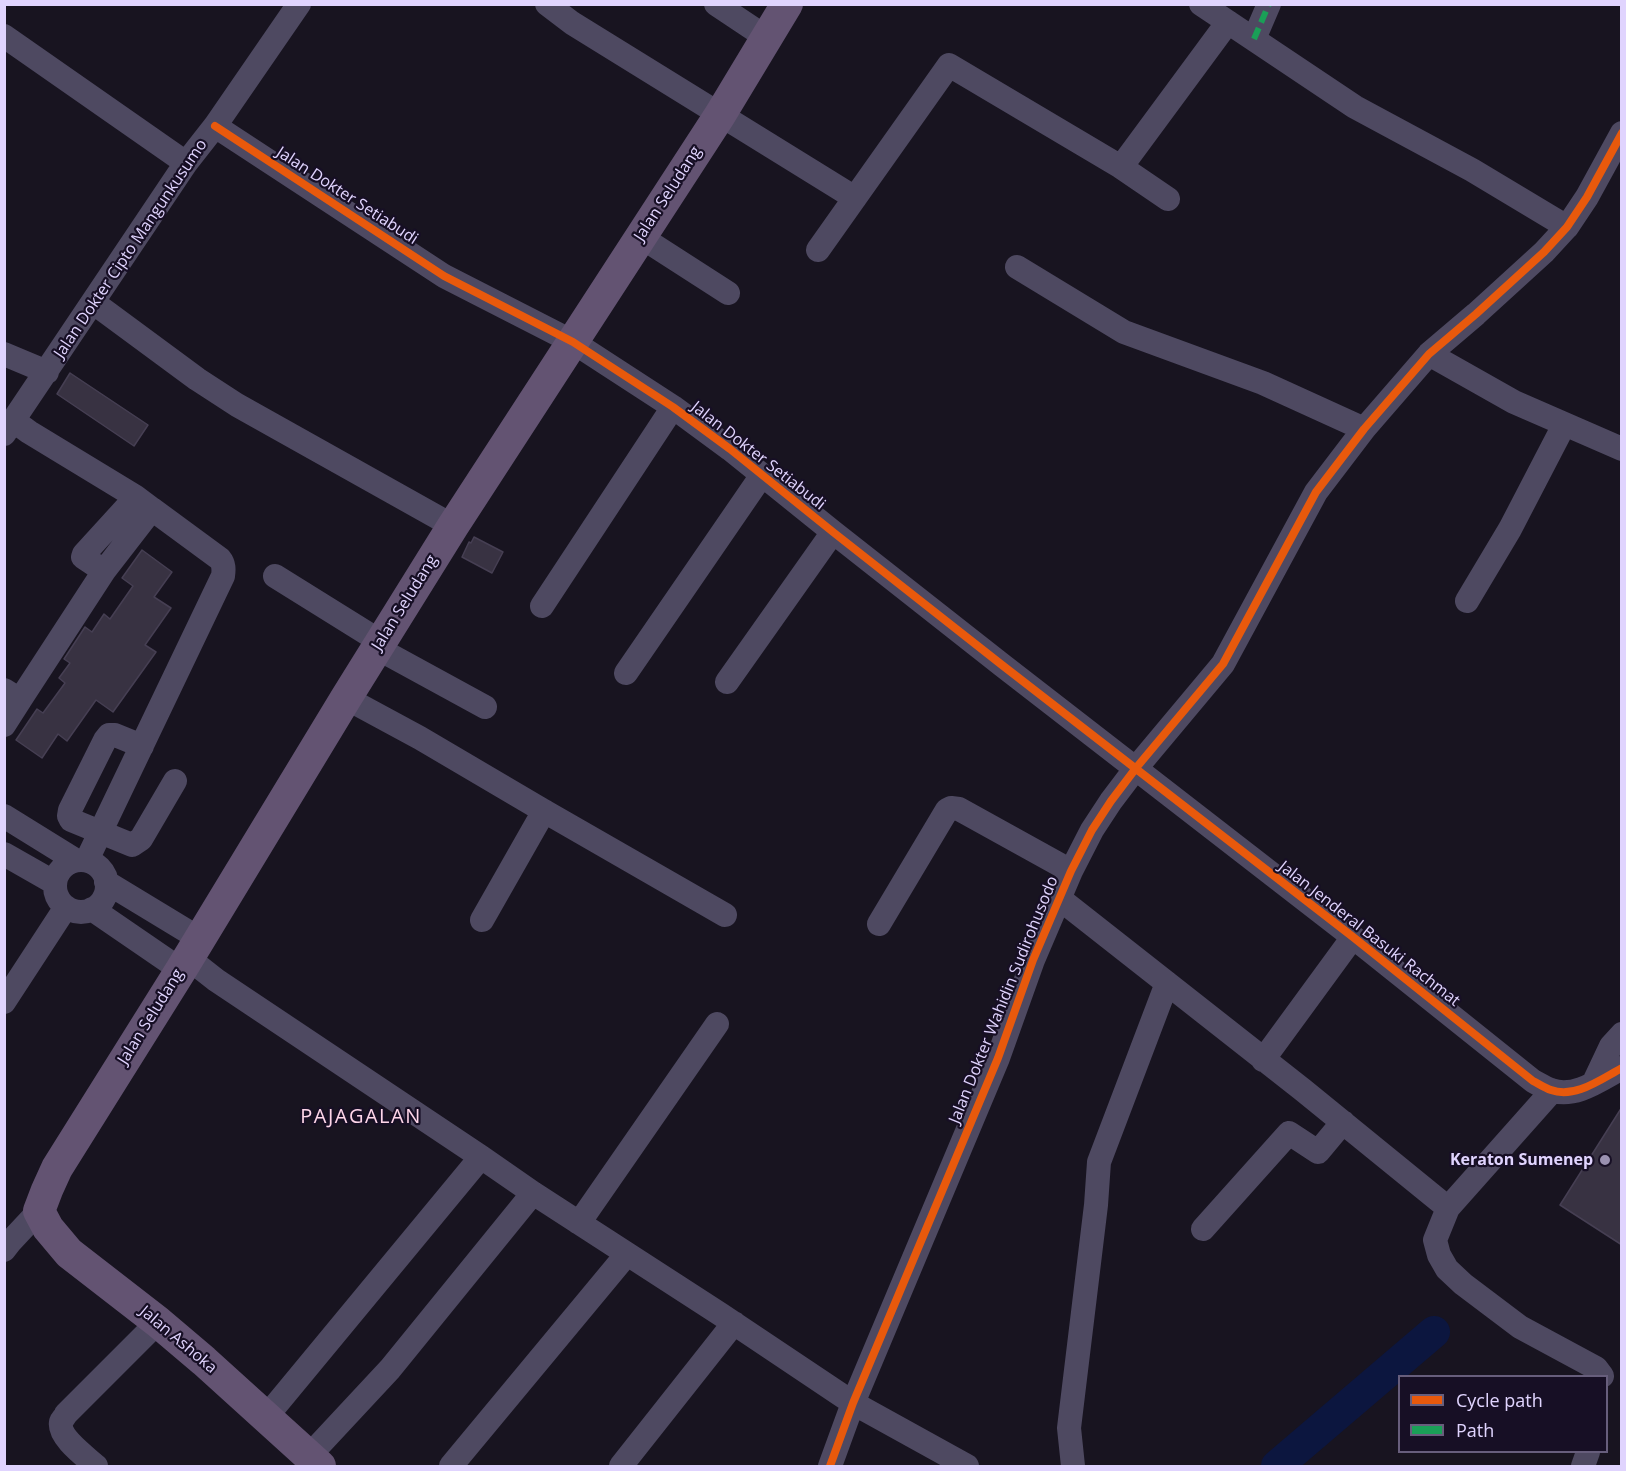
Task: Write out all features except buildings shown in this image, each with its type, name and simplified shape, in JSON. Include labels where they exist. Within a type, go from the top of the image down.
[{"type":"main road","name":"Jalan Seludang","points":[[39,1211],[57,1168],[190,956],[346,698],[453,526],[720,115],[787,4]]},
{"type":"main road","name":"Jalan Ashoka","points":[[39,1211],[48,1228],[69,1253],[204,1361],[314,1462]]},
{"type":"street","name":"Jalan Dokter Cipto Mangunkusumo","points":[[9,428],[186,163],[299,4]]},
{"type":"street","points":[[547,4],[572,23],[855,198]]},
{"type":"street","points":[[716,4],[767,38]]},
{"type":"street","points":[[1201,4],[1355,107],[1472,170],[1567,228]]},
{"type":"street","points":[[1254,39],[1269,4]]},
{"type":"street","points":[[1121,167],[1228,22]]},
{"type":"street","points":[[4,36],[186,163]]},
{"type":"street","points":[[818,250],[949,65],[1121,167],[1168,199]]},
{"type":"street","name":"Jalan Dokter Setiabudi","points":[[214,126],[444,276],[573,342],[673,407],[1136,768]]},
{"type":"street","name":"Jalan Dokter Wahidin Sudirohusodo","points":[[830,1467],[853,1403],[998,1058],[1033,960],[1071,871],[1092,830],[1136,768],[1223,664],[1316,492],[1364,429],[1430,354],[1544,252],[1567,228],[1622,133]]},
{"type":"street","points":[[640,237],[728,293]]},
{"type":"street","points":[[1017,267],[1124,332],[1263,383],[1364,429]]},
{"type":"street","points":[[94,303],[197,379],[237,405],[453,526]]},
{"type":"street","points":[[4,354],[47,372]]},
{"type":"street","points":[[1430,354],[1514,402],[1622,449]]},
{"type":"street","points":[[542,606],[673,407]]},
{"type":"street","points":[[1467,601],[1510,529],[1564,425]]},
{"type":"street","points":[[4,816],[81,860],[100,868],[106,882],[106,890],[99,904],[92,909],[78,911],[66,907],[57,896],[55,883],[57,875],[68,863],[81,860],[100,832],[224,576],[223,563],[220,559],[144,503],[29,432],[9,428]]},
{"type":"street","points":[[626,672],[762,475]]},
{"type":"street","points":[[4,725],[12,695],[104,571],[83,557],[84,554],[144,503]]},
{"type":"street","points":[[727,682],[833,532]]},
{"type":"street","points":[[275,576],[379,645],[485,707]]},
{"type":"street","points":[[346,698],[420,738],[725,915]]},
{"type":"street","points":[[142,746],[116,735],[109,735],[70,810],[71,820],[132,845],[138,843],[175,781]]},
{"type":"street","name":"Jalan Jenderal Basuki Rachmat","points":[[1136,768],[1533,1082],[1552,1091]]},
{"type":"street","points":[[879,924],[947,810],[951,808],[960,809],[1071,871]]},
{"type":"street","points":[[482,920],[544,811]]},
{"type":"street","points":[[4,854],[55,883]]},
{"type":"street","points":[[106,882],[216,980],[533,1193],[853,1403],[967,1467]]},
{"type":"street","points":[[1060,899],[1449,1208]]},
{"type":"street","points":[[4,1002],[66,907]]},
{"type":"street","points":[[92,909],[190,956]]},
{"type":"street","points":[[1263,1060],[1353,938]]},
{"type":"street","points":[[1073,1467],[1069,1428],[1096,1205],[1099,1162],[1167,983]]},
{"type":"street","points":[[579,1223],[717,1024]]},
{"type":"street","points":[[1594,1082],[1611,1046],[1622,1034]]},
{"type":"street","points":[[1601,1375],[1596,1368],[1520,1327],[1463,1284],[1448,1269],[1439,1255],[1435,1240],[1449,1208],[1552,1091],[1568,1092],[1581,1089],[1622,1068]]},
{"type":"street","points":[[1203,1229],[1289,1133],[1318,1152],[1342,1122]]},
{"type":"street","points":[[266,1418],[481,1156]]},
{"type":"street","points":[[314,1462],[533,1193]]},
{"type":"street","points":[[4,1250],[39,1211]]},
{"type":"street","points":[[451,1467],[627,1254]]},
{"type":"street","points":[[96,1467],[67,1440],[61,1423],[66,1414],[158,1322]]},
{"type":"street","points":[[621,1467],[734,1323]]},
{"type":"waterway","points":[[1277,1466],[1434,1332]]},
{"type":"marked path","points":[[1254,39],[1269,4]]},
{"type":"cycle path","points":[[215,126],[444,276],[573,342],[673,407],[730,449],[1002,665],[1353,937],[1533,1081],[1551,1090],[1569,1092],[1597,1082],[1622,1068]]},
{"type":"cycle path","points":[[830,1466],[853,1403],[998,1058],[1033,960],[1071,871],[1092,830],[1136,768],[1223,664],[1316,492],[1364,429],[1429,354],[1544,252],[1567,227],[1587,197],[1622,133]]},
{"type":"place","name":"Keraton Sumenep","points":[[1605,1160]]},
{"type":"district","name":"PAJAGALAN","points":[[361,1117]]}]
